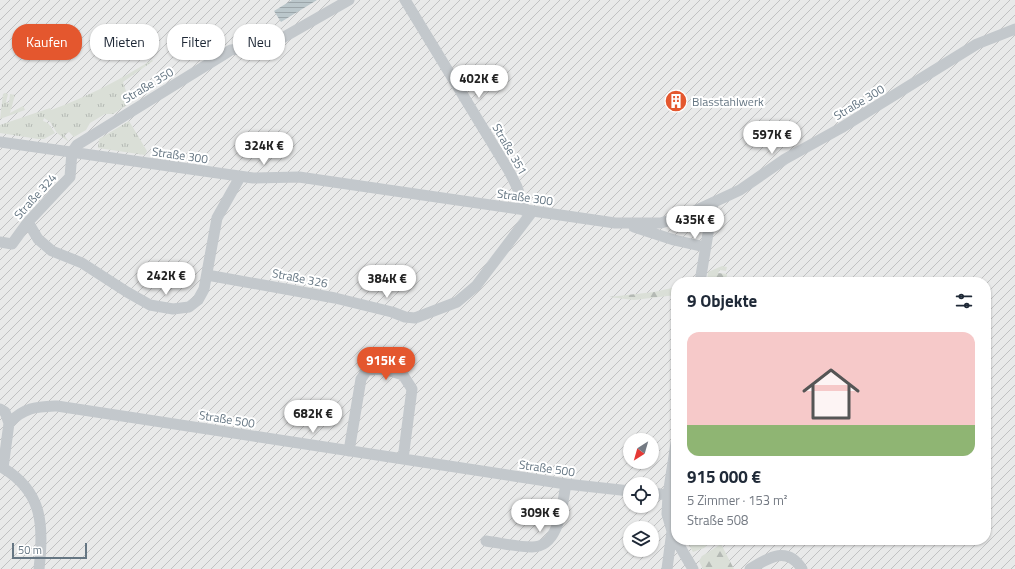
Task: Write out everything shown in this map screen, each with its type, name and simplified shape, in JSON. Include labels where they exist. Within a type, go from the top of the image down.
[{"type":"street","name":"Straße 350","points":[[72,152],[77,145],[83,141],[231,50],[270,45],[349,0]]},
{"type":"street","name":"Straße 351","points":[[405,0],[509,171],[529,211]]},
{"type":"street","name":"Straße 300","points":[[1000,33],[1015,22]]},
{"type":"street","name":"Straße 300","points":[[0,142],[254,178],[299,177],[625,224],[661,224],[686,215],[740,190],[785,159],[841,128],[977,44],[1000,33],[1015,29]]},
{"type":"street","name":"Straße 324","points":[[0,242],[12,244],[28,222],[70,177],[72,152]]},
{"type":"street","points":[[28,222],[38,238],[52,252],[82,263],[150,305],[173,309],[189,307],[198,300],[204,289],[217,218],[240,176]]},
{"type":"street","points":[[701,277],[713,203]]},
{"type":"street","name":"Straße 326","points":[[207,275],[335,298],[392,312],[405,317],[415,318],[457,302],[476,286],[529,211]]},
{"type":"street","points":[[625,224],[674,240],[706,247]]},
{"type":"street","points":[[349,451],[361,379],[367,370],[384,369],[403,375],[409,382],[412,389],[403,459]]},
{"type":"street","name":"Straße 500","points":[[9,423],[18,414],[34,407],[57,406],[566,484],[623,490]]},
{"type":"street","points":[[0,408],[5,412],[9,423],[3,468],[23,483],[40,514],[42,536],[40,569]]},
{"type":"street","points":[[671,476],[667,514],[671,526]]},
{"type":"street","points":[[486,542],[534,548],[547,542],[556,530],[566,484]]},
{"type":"street","points":[[659,494],[668,495]]},
{"type":"street","points":[[667,569],[673,545]]},
{"type":"street","points":[[680,545],[693,569]]},
{"type":"street","points":[[750,569],[768,558],[778,555],[789,556],[802,569]]},
{"type":"shaded area","points":[[0,0],[1015,0],[1015,569],[0,569]]},
{"type":"shaded area","points":[[292,0],[317,0],[281,22],[274,11]]},
{"type":"green space","points":[[152,60],[153,61],[123,82],[130,103],[113,114],[105,114],[90,123],[86,130],[74,137],[69,132],[64,135],[69,142],[57,133],[50,122],[44,118],[43,121],[48,123],[55,133],[44,139],[0,133],[0,125],[50,108],[51,110],[77,100]]},
{"type":"green space","points":[[3,94],[8,94],[6,102],[9,103],[10,94],[15,95],[10,113],[23,106],[25,110],[0,119]]},
{"type":"green space","points":[[129,121],[147,151],[145,155],[98,148],[99,139]]},
{"type":"green space","points":[[722,266],[727,267],[726,271],[720,270],[718,273],[727,274],[727,277],[707,277],[708,272]]},
{"type":"green space","points":[[671,288],[671,296],[634,300],[609,297],[654,292]]},
{"type":"green space","points":[[689,545],[707,545],[704,548],[693,552]]},
{"type":"green space","points":[[722,545],[734,569],[703,569],[699,561],[702,556]]},
{"type":"place","name":"Blasstahlwerk","points":[[676,101]]}]
